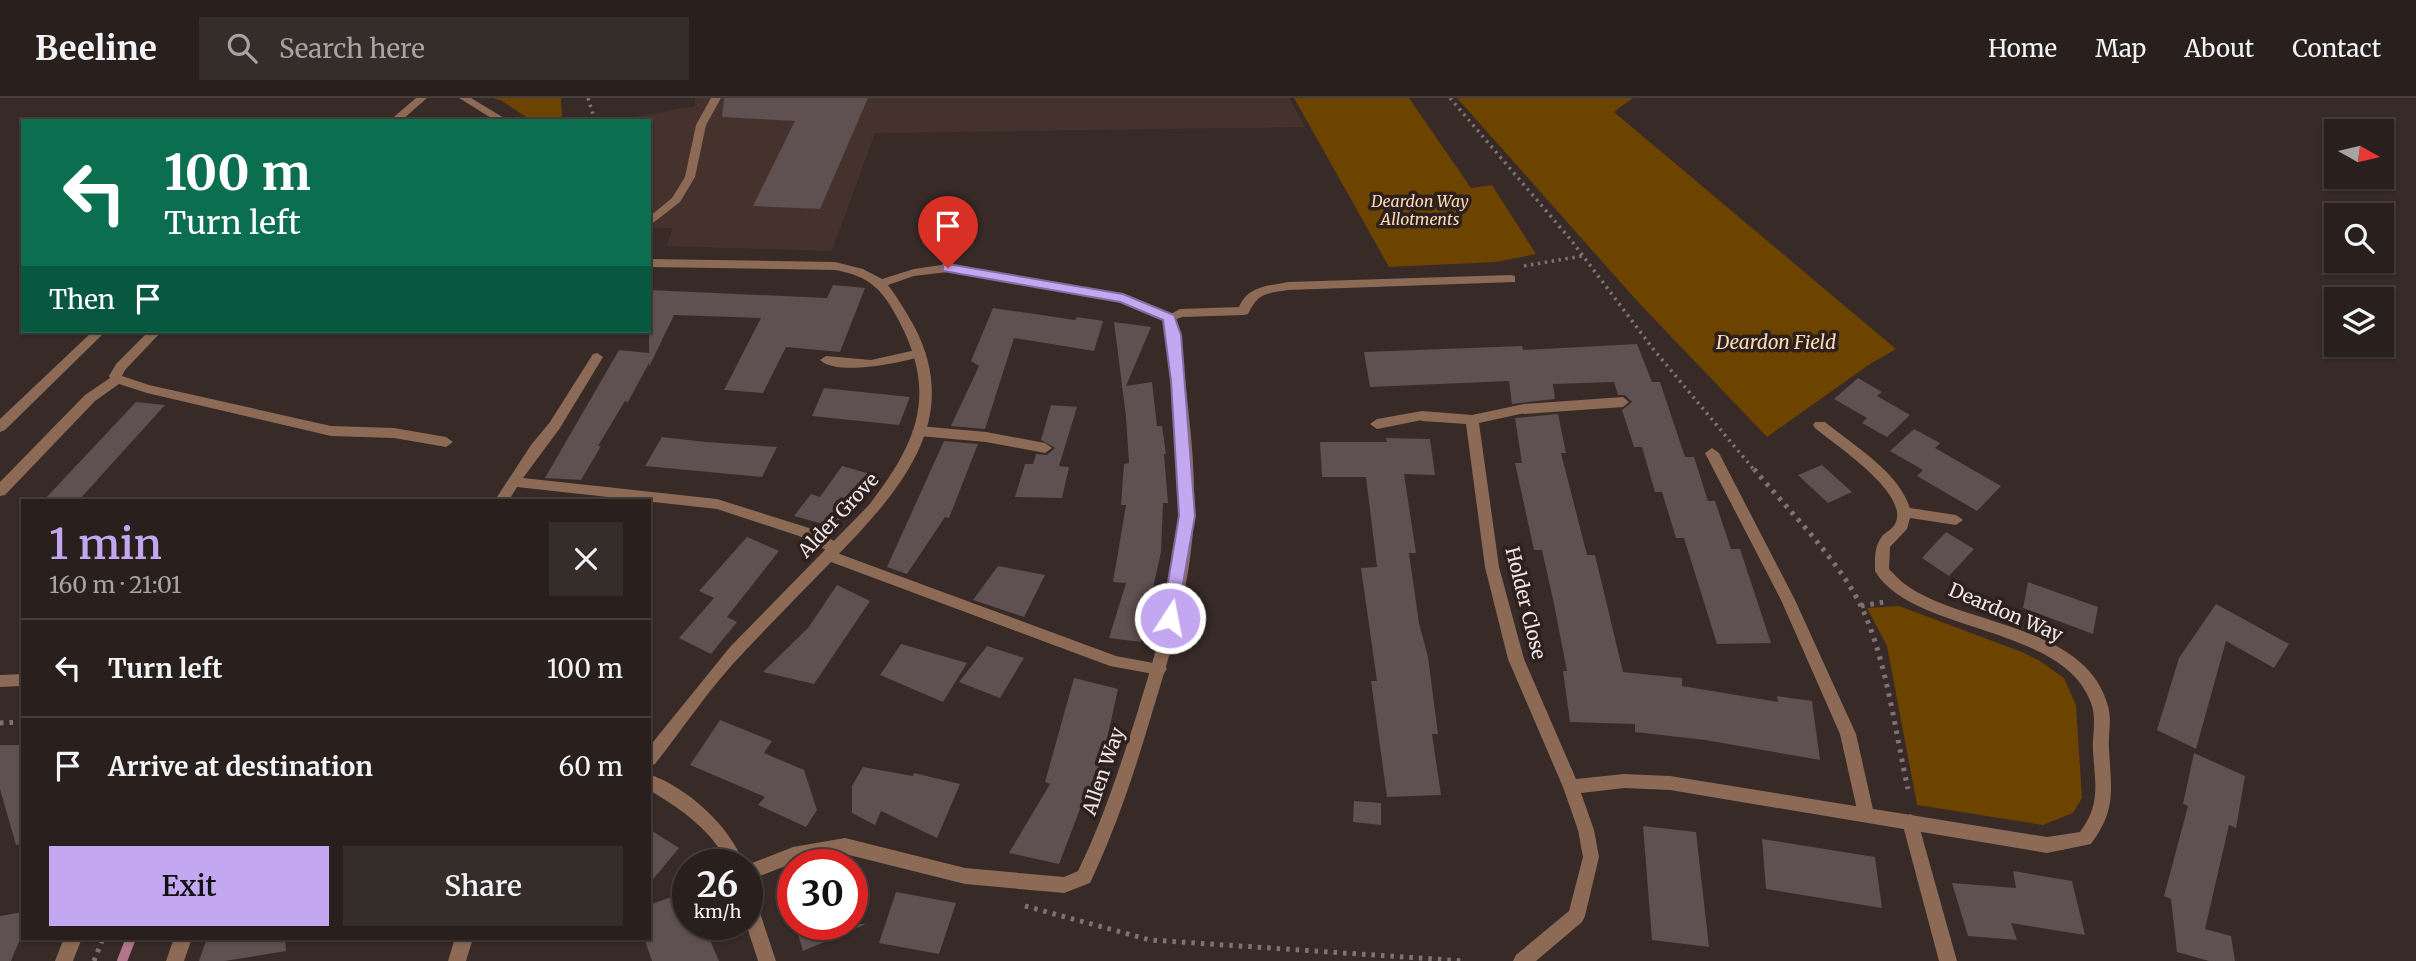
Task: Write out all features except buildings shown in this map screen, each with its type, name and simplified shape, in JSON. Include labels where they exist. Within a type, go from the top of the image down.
[{"type":"street","points":[[396,119],[422,98]]},
{"type":"street","points":[[464,98],[501,119]]},
{"type":"street","points":[[651,221],[676,200],[690,177],[701,125],[716,98]]},
{"type":"street","name":"Alder Grove","points":[[651,264],[835,266],[860,270],[874,276],[908,324],[927,372],[928,394],[912,452],[895,483],[874,509],[735,651],[651,756]]},
{"type":"street","points":[[881,284],[904,274],[948,268],[1123,298],[1170,318],[1180,313],[1244,312],[1249,298],[1262,291],[1288,286],[1511,279]]},
{"type":"street","name":"Allen Way","points":[[763,867],[793,855],[845,846],[965,876],[1065,884],[1084,877],[1097,852],[1127,772],[1159,669],[1176,593],[1187,516],[1174,335],[1170,318]]},
{"type":"street","points":[[0,427],[98,333]]},
{"type":"street","points":[[154,333],[120,367],[115,376],[118,379],[147,389],[331,430],[394,433],[446,442]]},
{"type":"street","points":[[826,360],[871,364],[920,353]]},
{"type":"street","points":[[503,499],[536,448],[555,425],[597,357]]},
{"type":"street","points":[[0,491],[90,398],[118,379]]},
{"type":"street","points":[[1377,424],[1422,416],[1472,420],[1524,409],[1623,402]]},
{"type":"street","name":"Holder Close","points":[[1472,420],[1492,567],[1516,659],[1572,787]]},
{"type":"street","points":[[1820,425],[1887,480],[1898,493],[1904,512],[1956,520]]},
{"type":"street","points":[[919,431],[986,437],[1045,448]]},
{"type":"street","points":[[1712,453],[1788,600],[1848,734],[1866,814]]},
{"type":"street","points":[[514,482],[717,504],[804,532],[831,552],[1115,662],[1159,669]]},
{"type":"street","name":"Deardon Way","points":[[1572,787],[1624,781],[1670,783],[2047,845],[2085,839],[2100,820],[2105,799],[2100,705],[2090,685],[2074,666],[2052,651],[1926,601],[1894,584],[1882,571],[1883,545],[1902,525],[1904,512]]},
{"type":"street","points":[[0,681],[21,680]]},
{"type":"street","points":[[651,782],[681,800],[713,827],[730,849]]},
{"type":"street","points":[[1522,961],[1576,916],[1585,887],[1591,857],[1586,830],[1572,787]]},
{"type":"street","points":[[1910,822],[1948,961]]},
{"type":"street","points":[[64,961],[72,940]]},
{"type":"street","points":[[175,961],[182,940]]},
{"type":"street","points":[[457,961],[463,940]]},
{"type":"street","points":[[760,940],[767,961]]},
{"type":"path","points":[[588,98],[594,119]]},
{"type":"path","points":[[1450,98],[1582,256],[1654,350],[1838,570],[1861,606],[1875,639],[1908,789]]},
{"type":"path","points":[[1521,267],[1582,256]]},
{"type":"path","points":[[0,723],[21,722]]},
{"type":"path","points":[[1016,904],[1150,940],[1464,961]]},
{"type":"path","points":[[94,961],[102,940]]},
{"type":"shaded area","points":[[695,98],[1289,98],[1305,127],[875,133],[832,251],[666,246],[673,228],[651,228],[651,119],[623,119],[695,106]]},
{"type":"green space","points":[[493,98],[561,98],[562,119],[529,119]]},
{"type":"green space","name":"Deardon Way Allotments","points":[[1294,98],[1409,98],[1471,188],[1492,185],[1536,254],[1496,262],[1389,267]]},
{"type":"green space","name":"Deardon Field","points":[[1457,98],[1633,98],[1614,112],[1896,349],[1870,364],[1767,437],[1638,302]]},
{"type":"green space","points":[[1899,606],[2022,652],[2064,678],[2076,705],[2082,798],[2073,813],[2043,825],[1917,805],[1887,646],[1867,608]]},
{"type":"waterway","points":[[122,961],[130,940]]},
{"type":"route","points":[[948,268],[1123,298],[1170,318],[1174,335],[1182,427],[1187,516],[1170,618]]}]
